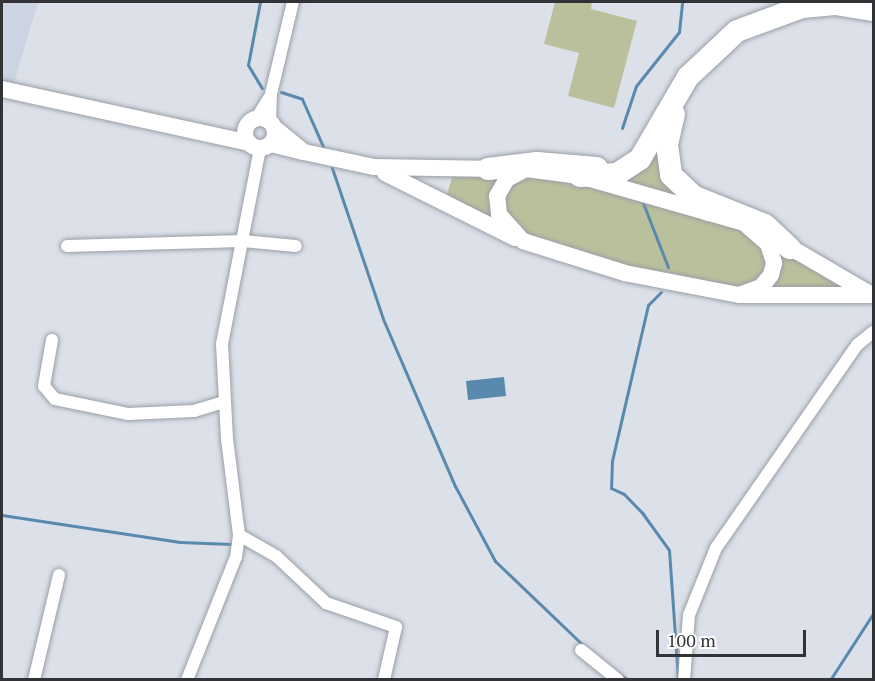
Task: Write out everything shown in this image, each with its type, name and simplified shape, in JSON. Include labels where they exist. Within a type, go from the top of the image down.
[{"type":"highway","points":[[580,176],[617,174],[631,167],[646,151],[699,63],[723,41],[769,15],[817,5],[873,10]]},
{"type":"highway","points":[[488,170],[518,163],[617,166],[641,147],[657,115],[679,93]]},
{"type":"highway","points":[[679,93],[667,155],[671,175],[688,194],[708,210]]},
{"type":"highway","points":[[688,194],[747,215],[790,248]]},
{"type":"main road","points":[[2,89],[202,132],[261,133],[304,152],[374,167],[526,169],[580,176],[708,210],[758,231],[872,295]]},
{"type":"main road","points":[[374,167],[523,241],[625,273],[739,295],[872,295]]},
{"type":"main road","points":[[523,241],[499,214],[497,196],[507,179],[526,169]]},
{"type":"main road","points":[[739,295],[761,287],[773,270],[772,253],[758,231]]},
{"type":"street","points":[[187,680],[226,587],[239,535],[224,402],[222,344],[243,241],[261,133],[292,2]]},
{"type":"street","points":[[67,246],[243,241],[296,246]]},
{"type":"street","points":[[684,680],[689,615],[716,548],[857,345],[873,332]]},
{"type":"street","points":[[52,340],[44,386],[55,399],[128,414],[194,411],[224,402]]},
{"type":"street","points":[[239,535],[276,556],[326,603],[396,627],[384,680]]},
{"type":"street","points":[[34,680],[59,575]]},
{"type":"street","points":[[580,650],[618,680]]},
{"type":"shaded area","points":[[2,2],[38,2],[13,86],[2,84]]},
{"type":"green space","points":[[555,2],[592,2],[591,9],[637,21],[614,108],[568,96],[579,53],[544,44]]},
{"type":"green space","points":[[655,144],[679,191],[674,198],[623,184]]},
{"type":"green space","points":[[526,174],[695,211],[750,235],[766,255],[766,275],[744,288],[672,279],[529,236],[505,215],[503,191]]},
{"type":"green space","points":[[453,175],[505,178],[503,226],[447,194]]},
{"type":"green space","points":[[776,245],[846,289],[764,292]]},
{"type":"water","points":[[504,377],[506,396],[468,400],[466,381]]},
{"type":"waterway","points":[[260,2],[248,65],[262,88]]},
{"type":"waterway","points":[[622,128],[636,86],[679,32],[682,2]]},
{"type":"waterway","points":[[281,92],[302,99],[325,151]]},
{"type":"waterway","points":[[332,168],[383,319],[455,486],[495,561],[584,646]]},
{"type":"waterway","points":[[643,203],[668,267]]},
{"type":"waterway","points":[[661,292],[648,305],[612,461],[611,488],[624,494],[643,514],[669,550],[678,680]]},
{"type":"waterway","points":[[2,515],[180,542],[231,544]]},
{"type":"waterway","points":[[830,680],[874,612]]},
{"type":"waterway","points":[[622,676],[629,680]]}]
